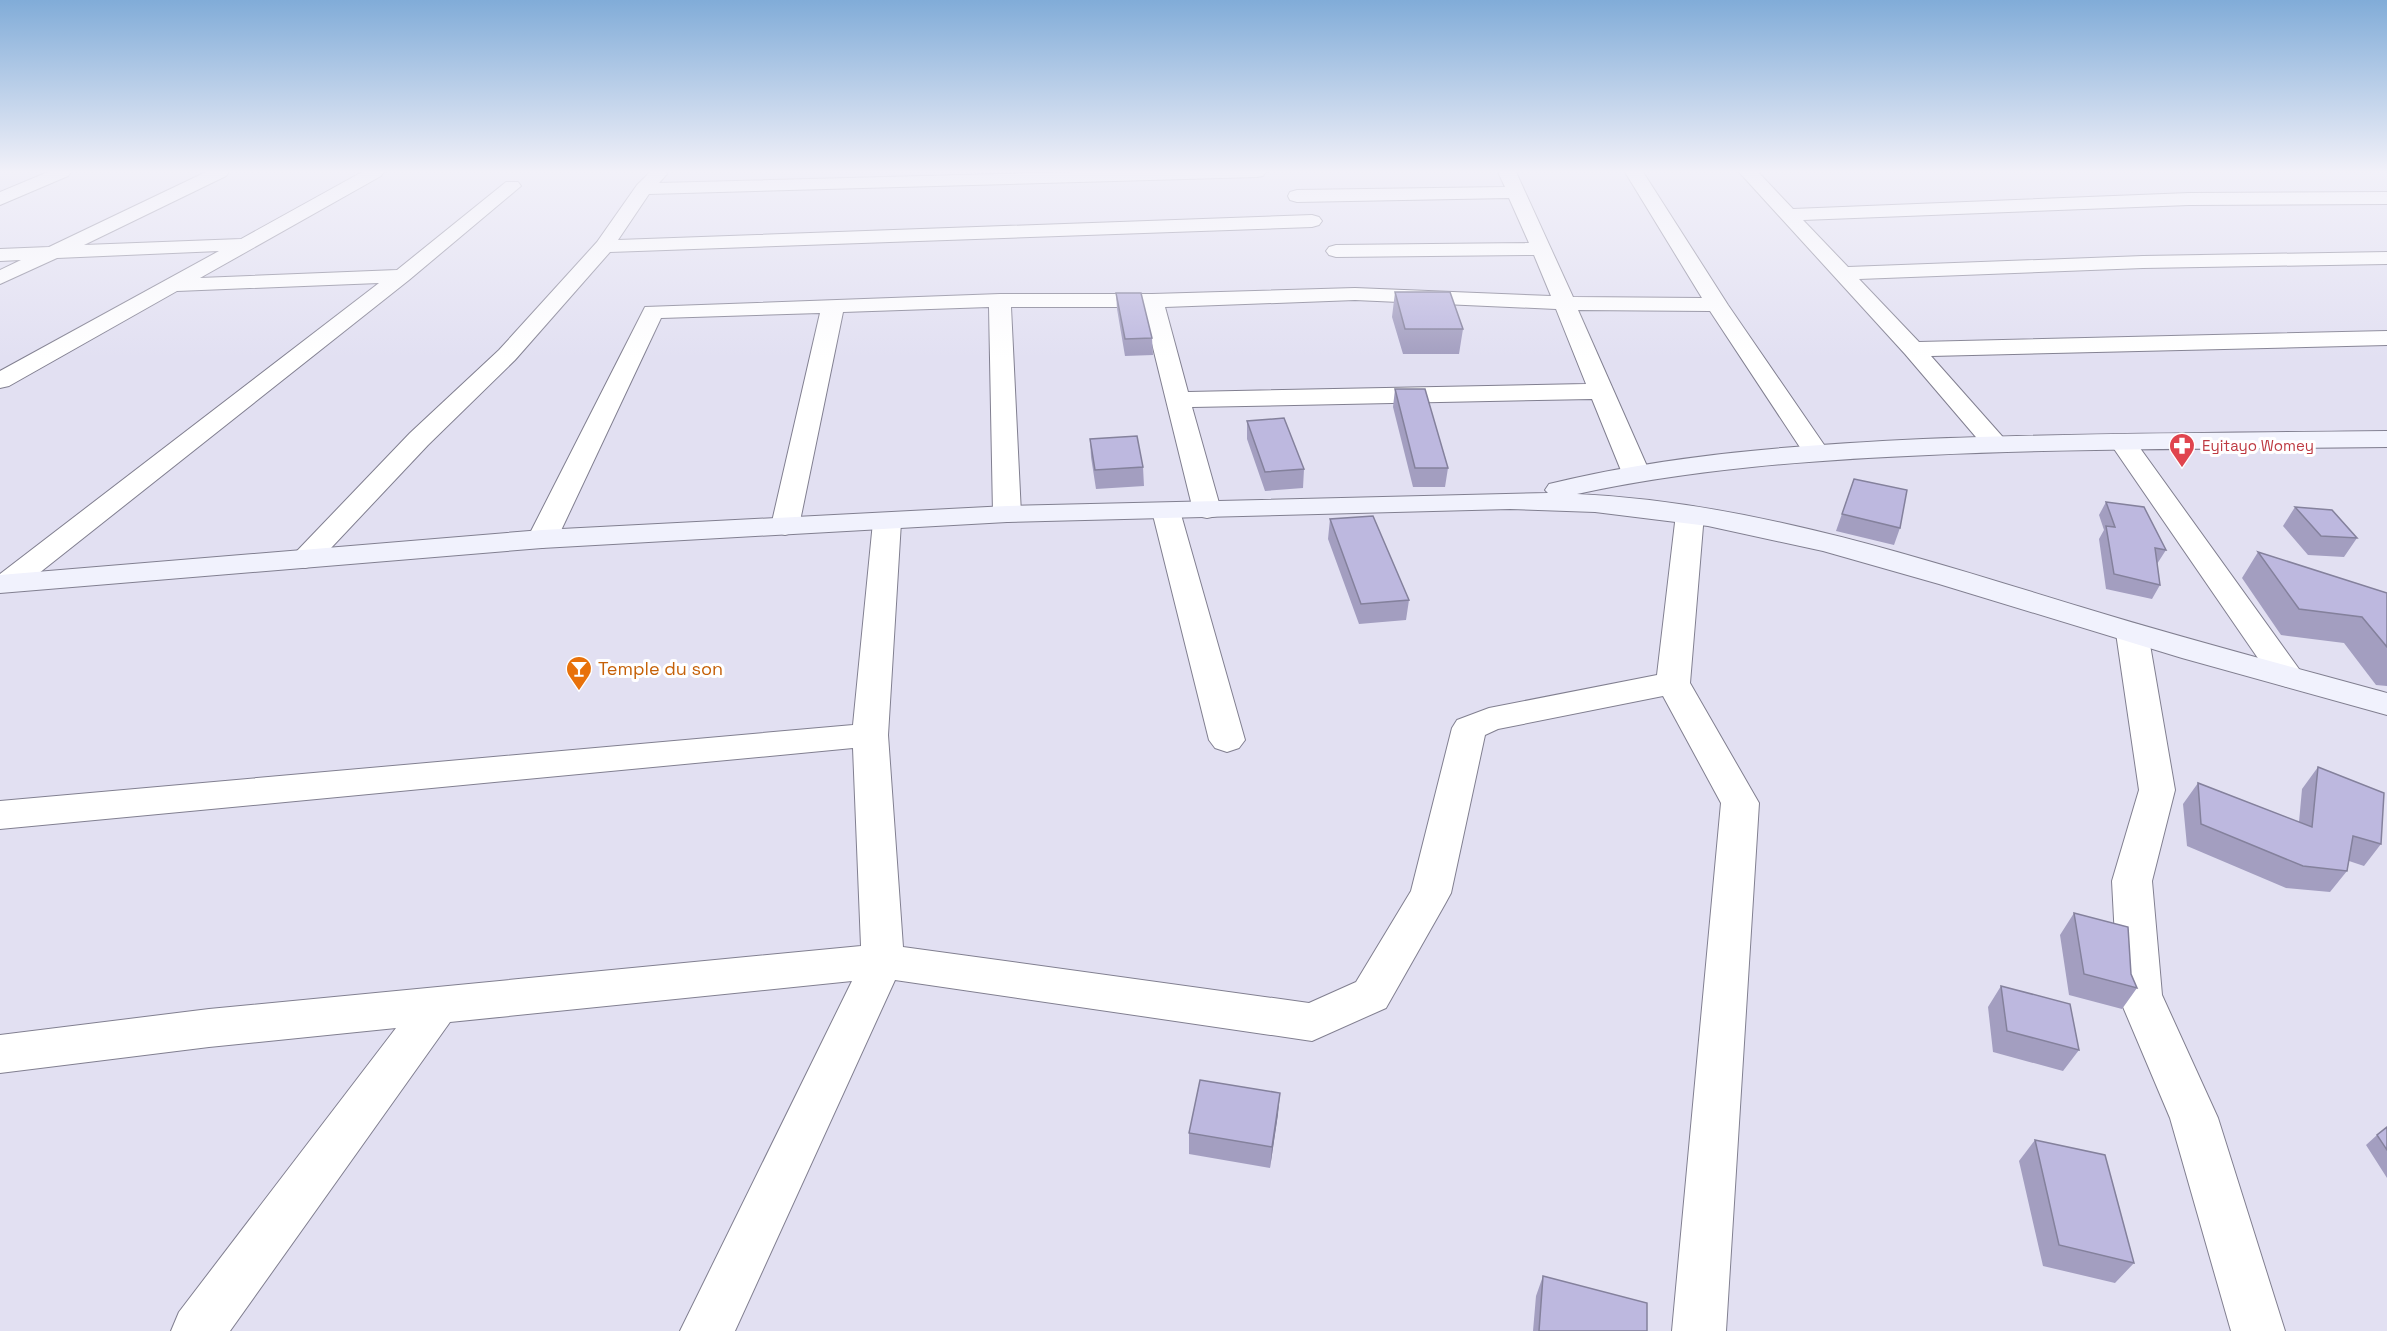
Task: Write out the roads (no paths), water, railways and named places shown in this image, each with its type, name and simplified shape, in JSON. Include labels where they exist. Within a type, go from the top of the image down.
[{"type":"main road","points":[[1510,501],[1636,473],[1816,452],[1996,444],[2381,442]]},
{"type":"main road","points":[[4,584],[542,539],[1007,514],[1510,501],[1593,503],[1690,514],[1757,527],[1895,561],[2133,633],[2387,704]]},
{"type":"street","points":[[0,278],[92,234]]},
{"type":"street","points":[[0,381],[264,234]]},
{"type":"street","points":[[4,584],[453,234]]},
{"type":"street","points":[[305,559],[419,439],[507,355],[613,234]]},
{"type":"street","points":[[604,246],[941,234]]},
{"type":"street","points":[[1322,234],[1336,251],[1354,294]]},
{"type":"street","points":[[1535,234],[1636,473]]},
{"type":"street","points":[[1673,234],[1717,305],[1816,452]]},
{"type":"street","points":[[1805,234],[1913,349],[1996,444]]},
{"type":"street","points":[[0,255],[246,244]]},
{"type":"street","points":[[1336,251],[1542,249]]},
{"type":"street","points":[[1841,273],[2144,262],[2387,258]]},
{"type":"street","points":[[172,286],[402,276]]},
{"type":"street","points":[[542,539],[653,312],[1000,300],[1152,301],[1354,294],[1563,303],[1717,305]]},
{"type":"street","points":[[1000,300],[1007,514]]},
{"type":"street","points":[[1152,301],[1207,510]]},
{"type":"street","points":[[785,526],[833,306]]},
{"type":"street","points":[[1913,349],[2387,338]]},
{"type":"street","points":[[1178,400],[1600,391]]},
{"type":"street","points":[[2123,443],[2287,676]]},
{"type":"street","points":[[1166,511],[1227,740]]},
{"type":"street","points":[[1690,514],[1673,683],[1740,803],[1699,1331]]},
{"type":"street","points":[[707,1331],[884,962],[870,735],[887,522]]},
{"type":"street","points":[[2133,633],[2157,790],[2132,881],[2140,995],[2194,1118],[2258,1331]]},
{"type":"street","points":[[0,1054],[209,1028],[884,962],[1312,1022],[1371,995],[1431,893],[1469,728],[1490,719],[1673,683]]},
{"type":"street","points":[[0,815],[870,735]]},
{"type":"street","points":[[198,1331],[438,1005]]},
{"type":"place","name":"Eyitayo Womey","points":[[2182,469]]},
{"type":"place","name":"Temple du son","points":[[579,692]]}]
